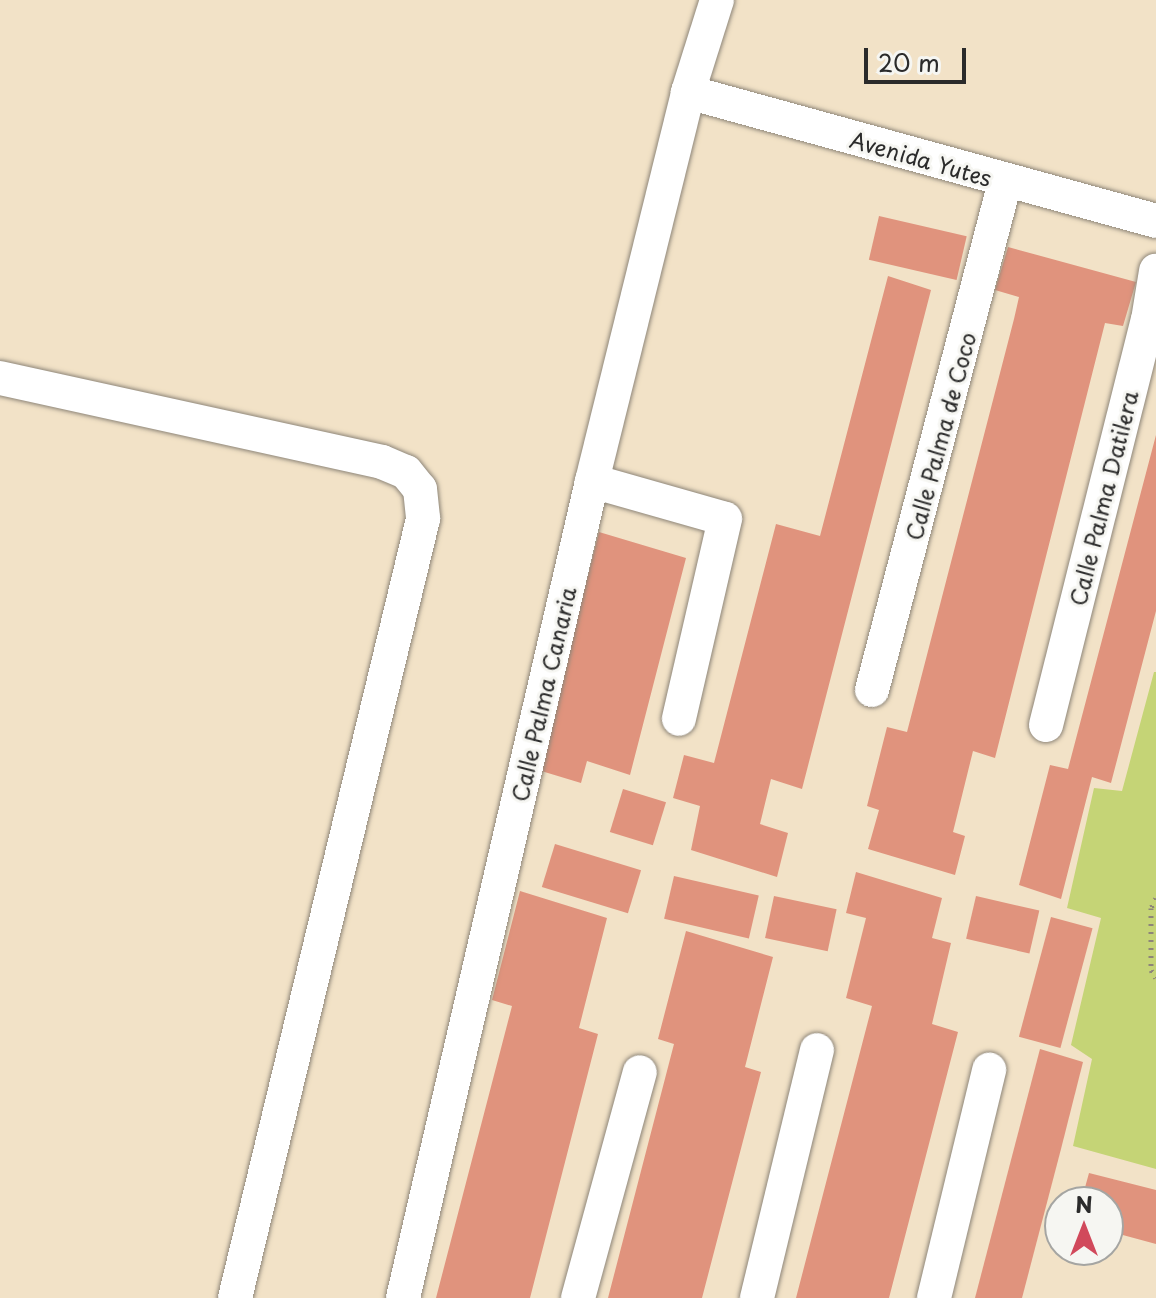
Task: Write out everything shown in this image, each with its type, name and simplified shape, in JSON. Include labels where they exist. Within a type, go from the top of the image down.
[{"type":"street","name":"Calle Palma Canaria","points":[[403,1298],[592,481],[688,92],[717,0]]},
{"type":"street","name":"Avenida Yutes","points":[[688,92],[1005,182],[1156,221]]},
{"type":"street","name":"Calle Palma de Coco","points":[[872,690],[1005,182]]},
{"type":"street","name":"Calle Palma Datilera","points":[[1046,725],[1148,320],[1156,271]]},
{"type":"street","points":[[0,378],[382,462],[406,472],[420,489],[423,519],[235,1298]]},
{"type":"street","points":[[592,481],[725,519],[679,719]]},
{"type":"street","points":[[757,1298],[817,1050]]},
{"type":"street","points":[[934,1298],[989,1070]]},
{"type":"street","points":[[578,1298],[640,1072]]},
{"type":"path","points":[[1156,898],[1151,908],[1151,970],[1156,978]]},
{"type":"green space","points":[[1154,672],[1156,1169],[1073,1146],[1092,1059],[1071,1045],[1101,918],[1067,908],[1094,788],[1122,791]]},
{"type":"building","points":[[879,216],[967,236],[957,280],[869,260]]},
{"type":"building","points":[[1008,247],[1136,282],[1123,326],[1105,323],[995,758],[973,751],[953,832],[965,836],[955,875],[868,849],[879,810],[867,806],[887,727],[907,732],[1014,319],[1019,297],[995,290]]},
{"type":"building","points":[[888,276],[931,290],[802,789],[771,779],[760,824],[788,833],[777,877],[691,850],[700,806],[673,798],[684,755],[714,763],[776,524],[820,536]]},
{"type":"building","points":[[1156,435],[1156,611],[1111,783],[1092,777],[1061,899],[1019,885],[1050,765],[1068,769]]},
{"type":"building","points":[[599,532],[686,558],[630,775],[587,761],[581,783],[538,770]]},
{"type":"building","points":[[623,789],[666,802],[653,845],[610,832]]},
{"type":"building","points":[[555,844],[641,870],[628,913],[542,887]]},
{"type":"building","points":[[856,872],[942,898],[932,938],[951,943],[932,1024],[958,1032],[889,1298],[796,1298],[872,1006],[846,998],[866,918],[846,913]]},
{"type":"building","points":[[674,876],[759,896],[749,938],[664,919]]},
{"type":"building","points":[[520,891],[607,918],[579,1028],[598,1034],[530,1298],[436,1298],[512,1006],[492,1000]]},
{"type":"building","points":[[774,896],[837,909],[828,951],[765,938]]},
{"type":"building","points":[[976,896],[1039,911],[1029,953],[966,939]]},
{"type":"building","points":[[1051,917],[1093,928],[1060,1048],[1019,1037]]},
{"type":"building","points":[[686,931],[773,957],[745,1067],[761,1072],[702,1298],[608,1298],[674,1044],[658,1039]]},
{"type":"building","points":[[1040,1049],[1083,1062],[1051,1186],[1044,1186],[1044,1214],[1022,1298],[975,1298]]},
{"type":"building","points":[[1089,1173],[1156,1190],[1156,1244],[1124,1235],[1124,1186],[1085,1186]]}]
